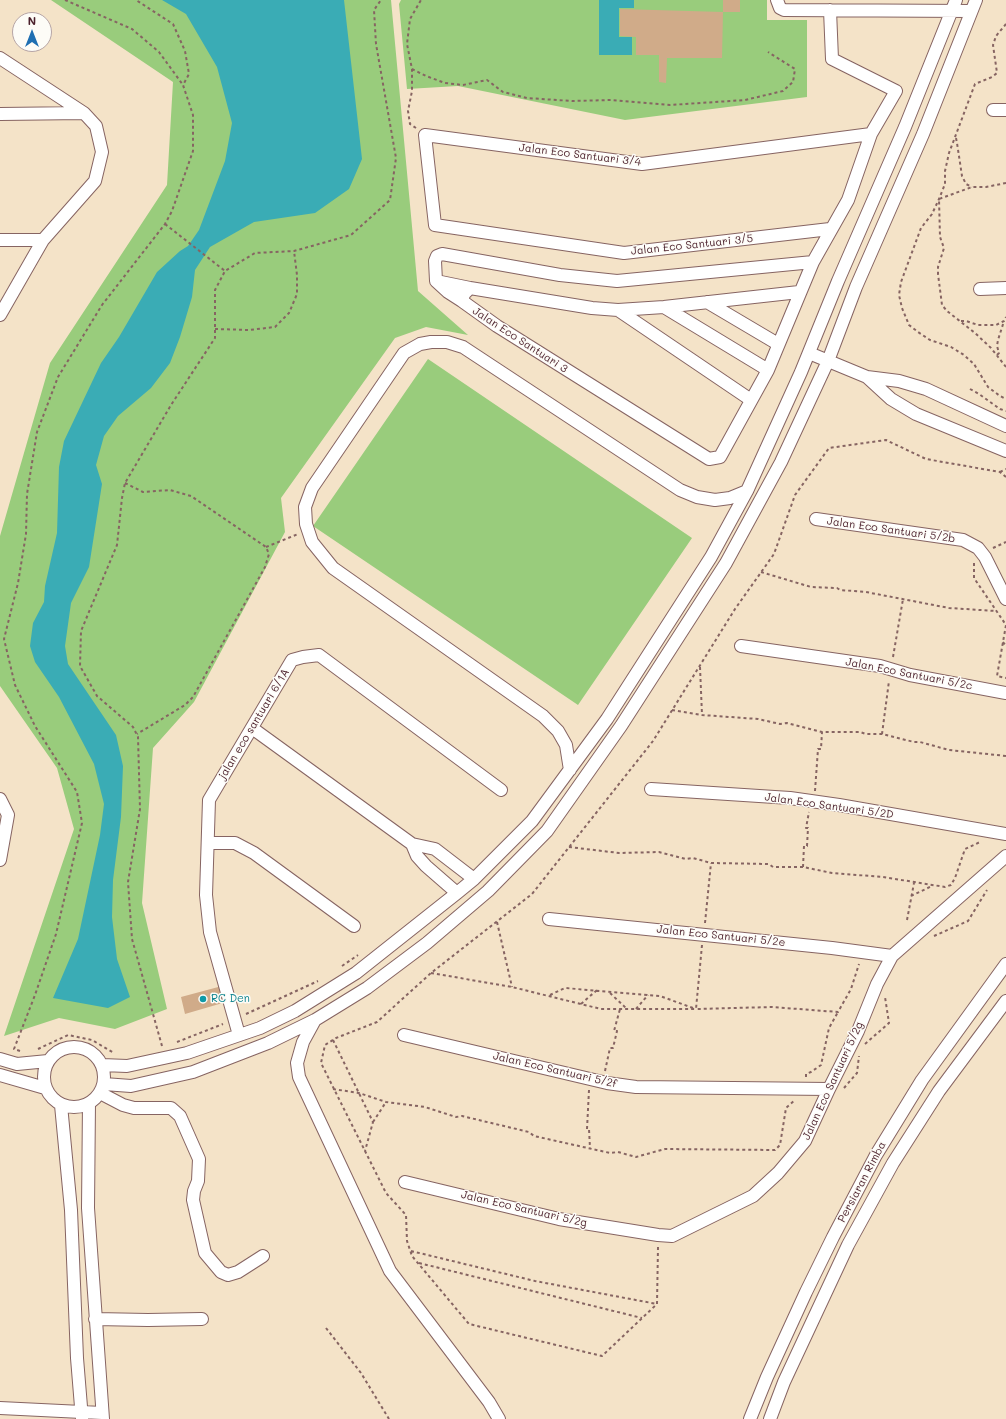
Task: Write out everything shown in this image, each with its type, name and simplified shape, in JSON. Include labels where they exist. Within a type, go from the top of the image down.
[{"type":"street","points":[[778,0],[780,8],[784,10],[812,5],[830,10],[848,5],[951,12],[971,11]]},
{"type":"street","points":[[102,1066],[128,1066],[187,1053],[260,1028],[295,1011],[356,973],[457,893],[474,879],[532,821],[607,719],[707,563],[747,491],[809,352],[905,127],[956,0]]},
{"type":"street","points":[[102,1088],[131,1086],[192,1072],[268,1043],[315,1020],[367,988],[427,943],[488,891],[547,831],[621,726],[726,563],[782,462],[828,361],[856,287],[923,134],[976,0]]},
{"type":"street","name":"Jalan Eco Santuari 3","points":[[799,292],[664,308],[618,310],[592,308],[470,288],[464,294],[462,301],[504,330],[709,459],[720,457],[768,370],[799,292],[813,262],[848,200],[871,134],[896,91],[832,59],[830,10]]},
{"type":"street","points":[[0,58],[84,113],[96,126],[102,152],[95,182],[43,240],[0,315]]},
{"type":"street","points":[[993,110],[1006,110]]},
{"type":"street","points":[[0,114],[84,113]]},
{"type":"street","name":"Jalan Eco Santuari 3/4","points":[[425,135],[642,164],[871,134]]},
{"type":"street","name":"Jalan Eco Santuari 3/5","points":[[425,135],[435,224],[624,252],[830,230]]},
{"type":"street","points":[[0,240],[43,240]]},
{"type":"street","points":[[462,301],[436,282],[435,261],[437,256],[442,254],[560,275],[618,281],[813,262]]},
{"type":"street","points":[[436,282],[470,288]]},
{"type":"street","points":[[980,289],[1006,288]]},
{"type":"street","points":[[707,302],[778,344]]},
{"type":"street","points":[[664,308],[768,370]]},
{"type":"street","points":[[618,310],[751,400]]},
{"type":"street","points":[[570,770],[566,745],[558,731],[543,716],[333,568],[312,542],[306,524],[305,506],[312,488],[404,353],[420,344],[447,342],[463,347],[680,490],[697,497],[715,500],[730,498],[747,491]]},
{"type":"street","points":[[809,352],[867,377],[899,381],[926,389],[1006,426]]},
{"type":"street","points":[[867,377],[891,399],[916,414],[1006,451]]},
{"type":"street","name":"Jalan Eco Santuari 5/2b","points":[[816,519],[963,540],[978,548],[985,557],[1006,599]]},
{"type":"street","name":"Jalan Eco Santuari 5/2c","points":[[741,646],[880,666],[910,675],[1006,693]]},
{"type":"street","name":"jalan eco santuari 6/1A","points":[[239,1035],[210,933],[206,895],[210,800],[292,660],[319,655],[500,790]]},
{"type":"street","points":[[252,728],[412,844],[435,849],[474,879]]},
{"type":"street","name":"Jalan Eco Santuari 5/2D","points":[[651,789],[790,798],[1006,834]]},
{"type":"street","points":[[0,799],[8,815],[0,860]]},
{"type":"street","points":[[208,843],[235,843],[254,853],[354,926]]},
{"type":"street","points":[[412,844],[417,856],[426,866],[457,893]]},
{"type":"street","name":"Jalan Eco Santuari 5/2g","points":[[405,1182],[559,1220],[672,1236],[753,1196],[778,1173],[805,1141],[828,1089],[858,1031],[877,984],[892,956],[1006,856]]},
{"type":"street","name":"Jalan Eco Santuari 5/2e","points":[[549,919],[703,934],[892,956]]},
{"type":"street","name":"Persiaran Rimba","points":[[750,1419],[767,1377],[832,1237],[876,1155],[922,1080],[1006,964]]},
{"type":"street","name":"Persiaran Rimba","points":[[770,1419],[784,1382],[848,1245],[893,1163],[939,1091],[1006,1001]]},
{"type":"street","points":[[315,1020],[303,1042],[297,1062],[299,1077],[390,1271],[489,1402],[499,1419]]},
{"type":"street","name":"Jalan Eco Santuari 5/2f","points":[[404,1035],[607,1083],[636,1086],[828,1089]]},
{"type":"street","points":[[71,1047],[90,1051],[97,1057],[102,1066],[104,1075],[102,1088],[89,1103],[80,1107],[61,1105],[54,1101],[45,1088],[43,1079],[44,1070],[48,1061],[54,1054],[62,1049],[71,1047]]},
{"type":"street","points":[[0,1059],[17,1064],[48,1061]]},
{"type":"street","points":[[0,1075],[45,1088]]},
{"type":"street","points":[[102,1088],[123,1105],[134,1108],[171,1108],[180,1116],[199,1159],[198,1181],[194,1191],[193,1200],[205,1253],[221,1272],[228,1275],[238,1272],[263,1256]]},
{"type":"street","points":[[0,1408],[54,1415],[102,1416],[88,1208],[89,1103]]},
{"type":"street","points":[[61,1105],[71,1210],[77,1358],[82,1416]]},
{"type":"street","points":[[95,1319],[202,1319]]},
{"type":"path","points":[[21,1051],[14,1049],[35,995],[56,934],[82,823],[77,792],[35,726],[15,685],[4,639],[18,582],[26,534],[26,494],[37,432],[58,377],[102,305],[165,224],[172,211],[193,151],[193,115],[183,85],[159,52],[132,29],[65,0]]},
{"type":"path","points":[[136,0],[173,24],[185,52],[188,74],[183,85]]},
{"type":"path","points":[[163,1048],[132,939],[128,882],[140,809],[138,738],[133,727],[96,696],[80,666],[81,630],[117,545],[125,483],[171,405],[215,338],[215,290],[225,271],[255,253],[294,250],[350,235],[390,200],[396,158],[376,44],[374,10],[380,0]]},
{"type":"path","points":[[421,0],[410,19],[407,44],[412,69],[412,91],[408,111],[410,124],[425,135]]},
{"type":"path","points":[[1006,24],[996,36],[992,45],[996,73],[992,77],[975,84],[949,153],[945,171],[945,184],[940,199],[932,214],[920,228],[901,282],[899,295],[902,308],[909,324],[930,340],[951,347],[964,355],[974,364],[988,387],[1006,399]]},
{"type":"path","points":[[412,69],[445,83],[463,85],[487,80],[503,92],[528,98],[572,102],[611,100],[670,106],[744,100],[783,91],[793,82],[795,69],[768,52]]},
{"type":"path","points":[[955,137],[962,176],[966,184],[972,187]]},
{"type":"path","points":[[940,199],[972,187],[986,187],[1006,183]]},
{"type":"path","points":[[940,199],[940,237],[944,248],[938,267],[938,274],[942,305],[947,311],[975,333],[997,355],[1006,367]]},
{"type":"path","points":[[165,224],[225,271]]},
{"type":"path","points":[[215,329],[249,330],[274,326],[289,313],[297,294],[297,275],[294,250]]},
{"type":"path","points":[[997,355],[999,353],[997,346],[998,340],[1006,318]]},
{"type":"path","points":[[960,321],[966,321],[978,325],[996,325],[1004,321]]},
{"type":"path","points":[[970,389],[1000,409],[1006,411]]},
{"type":"path","points":[[658,1242],[657,1304],[602,1356],[469,1324],[412,1256],[407,1241],[406,1214],[386,1193],[321,1063],[325,1045],[333,1040],[377,1022],[431,973],[532,894],[653,741],[735,610],[774,554],[795,495],[829,448],[886,440],[926,459],[1000,472],[1006,477]]},
{"type":"path","points":[[1000,472],[1006,469]]},
{"type":"path","points":[[125,483],[143,492],[170,490],[191,496],[266,547],[269,554],[264,567],[193,697],[185,705],[137,734]]},
{"type":"path","points":[[266,547],[308,530]]},
{"type":"path","points":[[761,572],[811,587],[837,588],[840,590],[866,592],[949,608],[996,611]]},
{"type":"path","points":[[1006,646],[1003,641],[997,676],[1006,678]]},
{"type":"path","points":[[700,665],[702,715]]},
{"type":"path","points":[[672,710],[702,715],[758,719],[780,724],[787,723],[822,732],[860,732],[866,734],[882,734],[949,750],[1006,756]]},
{"type":"path","points":[[569,847],[620,853],[659,852],[686,859],[693,858],[711,863],[769,864],[773,868],[803,868],[832,873],[883,877],[945,888],[951,884],[955,878],[965,849],[990,837],[992,831]]},
{"type":"path","points":[[696,1009],[711,863]]},
{"type":"path","points":[[907,920],[914,883]]},
{"type":"path","points":[[911,896],[933,886]]},
{"type":"path","points":[[933,936],[968,921],[987,889]]},
{"type":"path","points":[[497,922],[512,987]]},
{"type":"path","points":[[339,968],[364,951]]},
{"type":"path","points":[[333,1088],[386,1102],[425,1107],[456,1117],[462,1116],[529,1132],[534,1136],[610,1153],[618,1152],[636,1157],[664,1149],[775,1150],[780,1145],[786,1108],[805,1093],[806,1074],[821,1065],[829,1028],[851,989],[864,952]]},
{"type":"path","points":[[431,973],[512,987],[601,1009],[772,1007],[838,1012]]},
{"type":"path","points":[[177,1042],[234,1020],[320,980]]},
{"type":"path","points":[[549,996],[565,988],[597,990],[660,996],[696,1009]]},
{"type":"path","points":[[581,1004],[597,990]]},
{"type":"path","points":[[610,992],[627,1009]]},
{"type":"path","points":[[636,1009],[648,995]]},
{"type":"path","points":[[860,1048],[889,1023],[885,997]]},
{"type":"path","points":[[36,1050],[68,1035],[92,1040],[118,1055]]},
{"type":"path","points":[[333,1040],[373,1122]]},
{"type":"path","points":[[841,1090],[858,1073],[860,1054]]},
{"type":"path","points":[[365,1151],[373,1122],[386,1102]]},
{"type":"path","points":[[411,1251],[535,1281],[657,1304]]},
{"type":"path","points":[[418,1263],[642,1318]]},
{"type":"path","points":[[326,1328],[361,1373],[389,1419]]},
{"type":"green space","points":[[51,0],[391,0],[418,291],[468,335],[426,327],[395,338],[281,498],[285,532],[194,702],[153,748],[142,903],[167,1009],[115,1029],[59,1018],[4,1036],[74,829],[57,768],[0,686],[0,536],[50,363],[167,185],[173,82]]},
{"type":"green space","points":[[401,0],[767,0],[767,20],[807,20],[807,97],[625,120],[458,86],[407,89],[399,4]]},
{"type":"green space","points":[[428,359],[692,538],[578,705],[313,526]]},
{"type":"water","points":[[162,0],[344,0],[362,159],[349,189],[315,213],[254,222],[210,247],[195,270],[192,297],[180,337],[170,363],[151,388],[118,416],[104,436],[96,465],[102,484],[89,567],[71,603],[65,646],[68,664],[116,735],[123,766],[121,817],[113,880],[112,917],[117,959],[130,997],[108,1008],[53,998],[78,939],[100,835],[104,804],[94,764],[59,697],[35,662],[30,646],[33,623],[44,602],[45,586],[57,533],[59,467],[64,441],[101,363],[119,337],[157,272],[180,251],[188,246],[199,230],[225,161],[232,123],[217,67],[186,14]]},
{"type":"water","points":[[599,0],[634,0],[634,8],[619,8],[619,37],[632,37],[632,55],[599,55]]},
{"type":"building","points":[[723,0],[740,0],[740,12],[723,12]]},
{"type":"building","points":[[620,9],[723,12],[722,58],[667,58],[666,83],[659,82],[659,55],[636,55],[636,37],[620,36]]},
{"type":"building","name":"RC Den","points":[[222,986],[226,1002],[185,1014],[181,997]]},
{"type":"place","name":"RC Den","points":[[203,999]]}]
